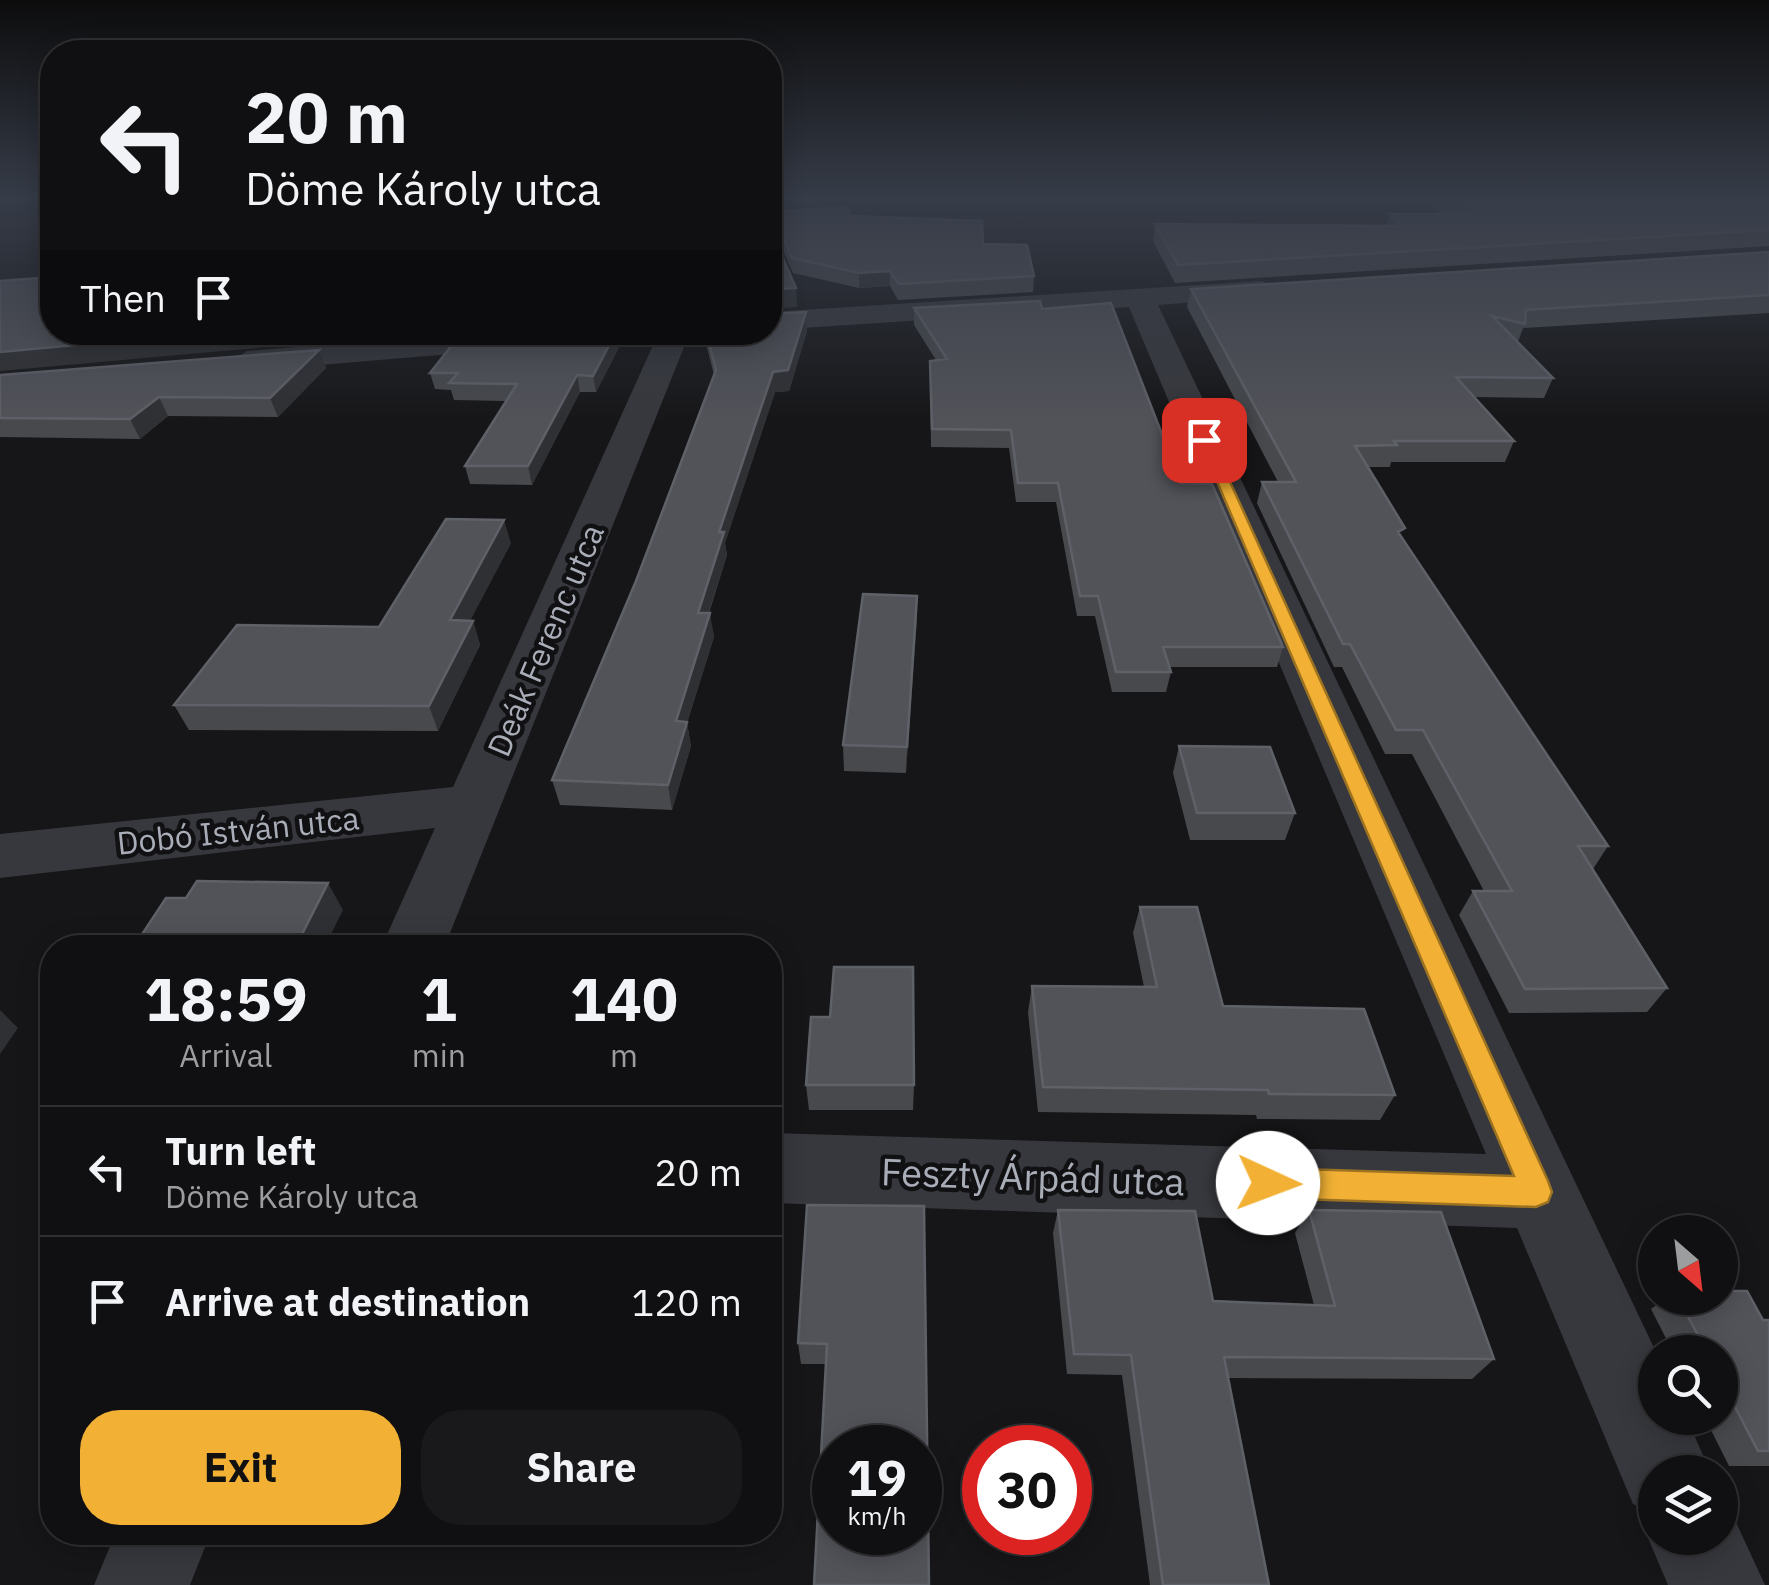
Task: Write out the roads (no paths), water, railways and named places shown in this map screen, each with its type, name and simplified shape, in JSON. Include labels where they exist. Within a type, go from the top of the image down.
[{"type":"street","points":[[782,320],[1297,287]]},
{"type":"street","points":[[1140,298],[1536,1192],[1658,1455]]},
{"type":"street","points":[[214,364],[446,345]]},
{"type":"street","name":"Deák Ferenc utca","points":[[418,935],[670,345]]},
{"type":"street","name":"Dobó István utca","points":[[0,856],[476,804]]},
{"type":"street","name":"Feszty Árpád utca","points":[[782,1168],[1536,1192]]},
{"type":"street","points":[[142,1585],[159,1545]]},
{"type":"street","points":[[1703,1555],[1717,1585]]}]
